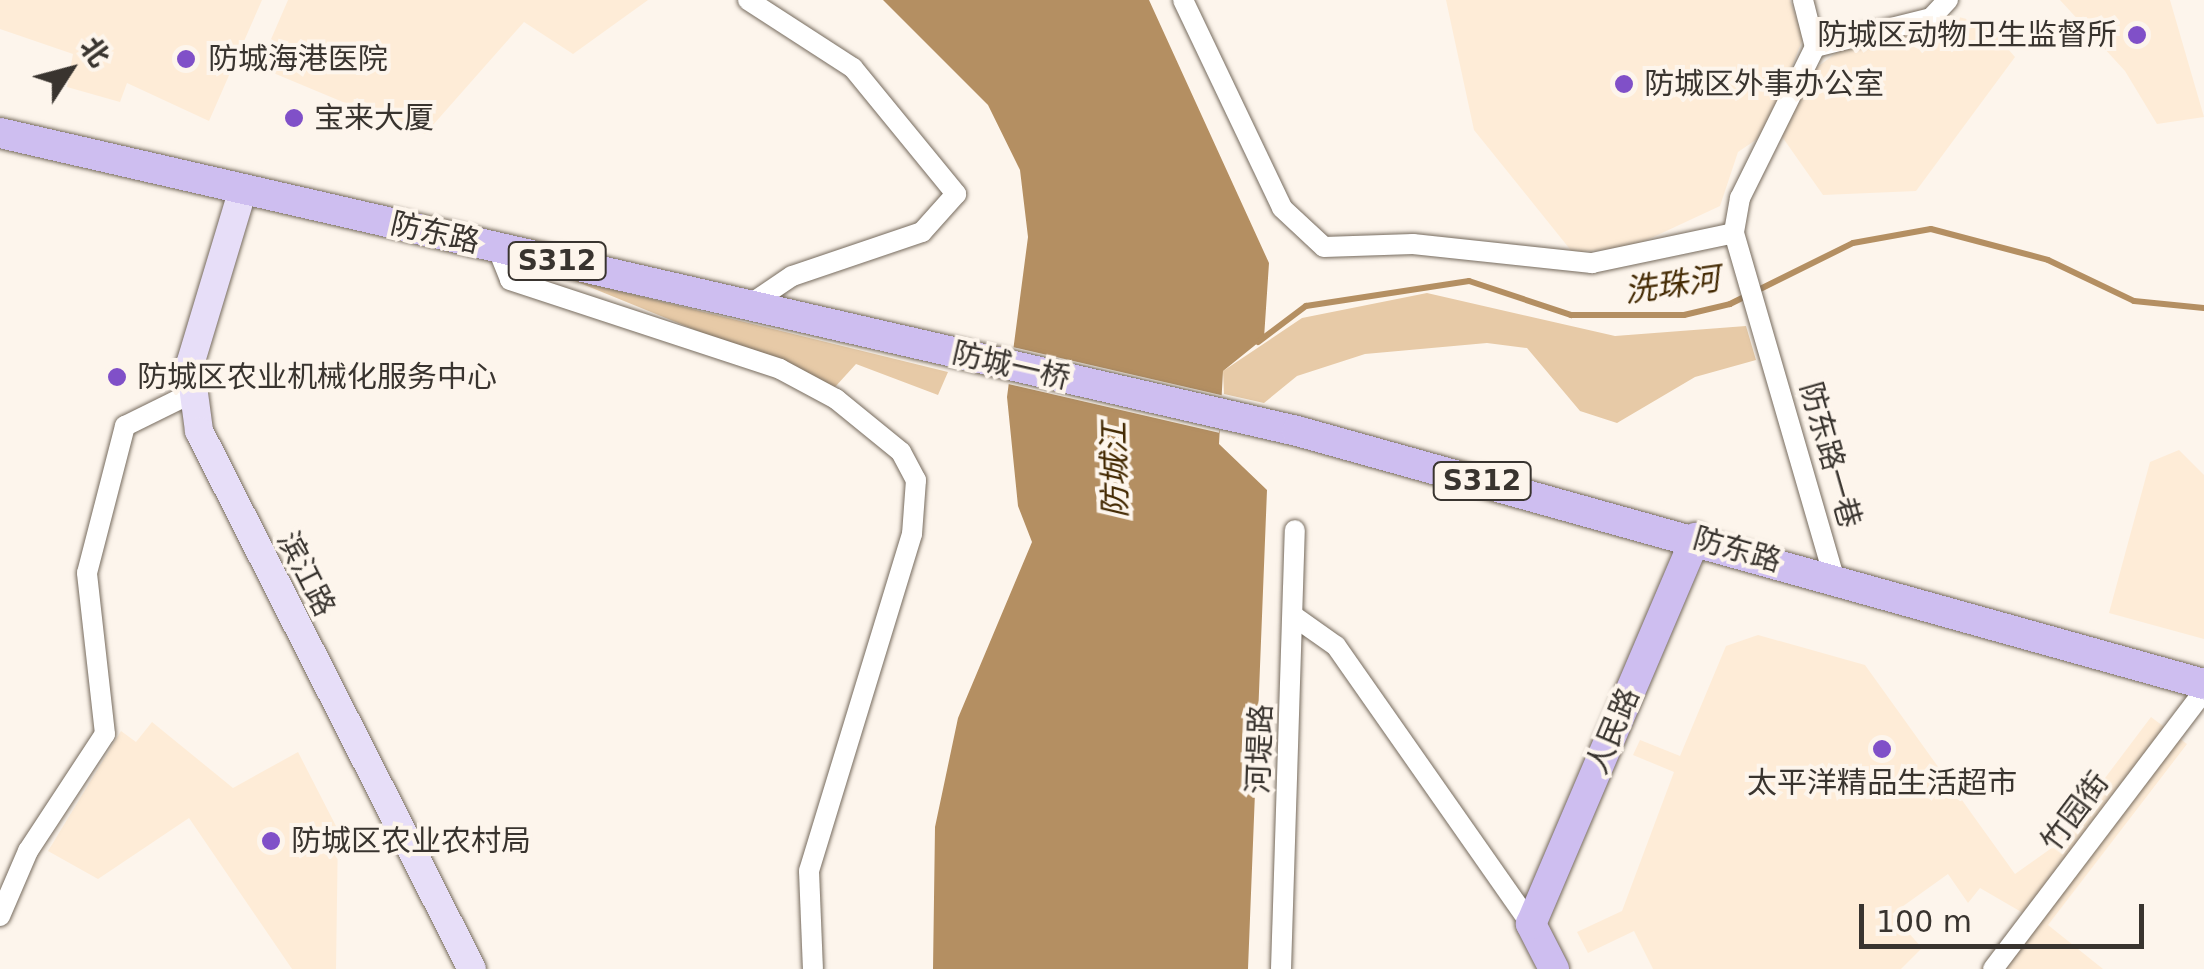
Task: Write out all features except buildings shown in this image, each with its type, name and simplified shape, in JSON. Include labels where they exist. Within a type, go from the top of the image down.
[{"type":"main road","name":"防东路","points":[[0,133],[871,334]]},
{"type":"main road","name":"防城一桥","points":[[871,334],[1268,424]]},
{"type":"main road","name":"防东路","points":[[1268,424],[1696,538],[2204,688]]},
{"type":"main road","name":"人民路","points":[[1531,924],[1696,538]]},
{"type":"main road","points":[[1531,924],[1554,969]]},
{"type":"street","points":[[748,0],[853,68],[956,194],[922,232],[792,276],[749,305]]},
{"type":"street","points":[[1183,0],[1282,208],[1324,247],[1414,244],[1592,263],[1734,233],[1740,198],[1815,47],[1803,0]]},
{"type":"street","points":[[1815,47],[1931,18],[1948,0]]},
{"type":"street","name":"滨江路","points":[[243,188],[194,338],[190,394],[215,468],[472,969]]},
{"type":"street","name":"防东路一巷","points":[[1734,233],[1834,578]]},
{"type":"street","points":[[498,247],[510,280],[780,369],[836,400],[901,452],[916,480],[912,534],[809,871],[812,969]]},
{"type":"street","points":[[0,916],[28,851],[105,734],[87,574],[95,517],[125,426],[190,394]]},
{"type":"street","name":"河堤路","points":[[1281,969],[1295,530]]},
{"type":"street","points":[[1295,617],[1336,646],[1531,924]]},
{"type":"street","name":"竹园街","points":[[1993,969],[2204,688]]},
{"type":"shaded area","points":[[0,0],[262,0],[209,121],[127,83],[120,102],[67,87],[73,54],[0,29]]},
{"type":"shaded area","points":[[288,0],[648,0],[573,54],[524,22],[425,134],[357,98],[350,105],[259,67]]},
{"type":"shaded area","name":"防城区外事办公室","points":[[1446,0],[1790,0],[1803,38],[1766,133],[1738,152],[1720,206],[1634,246],[1573,253],[1474,130]]},
{"type":"shaded area","name":"防城区动物卫生监督所","points":[[2060,0],[2170,0],[2204,117],[2157,124],[2125,71]]},
{"type":"shaded area","points":[[1947,14],[1986,24],[2015,57],[1916,191],[1823,195],[1778,131],[1807,75],[1836,53]]},
{"type":"shaded area","points":[[570,279],[948,372],[938,395],[856,364],[835,387]]},
{"type":"shaded area","points":[[1427,293],[1615,336],[1746,326],[1756,360],[1695,377],[1617,423],[1580,411],[1527,348],[1487,343],[1365,354],[1297,376],[1264,403],[1224,394],[1223,371],[1302,318]]},
{"type":"shaded area","points":[[2179,450],[2204,475],[2204,639],[2109,613],[2150,462]]},
{"type":"shaded area","points":[[1758,635],[1865,665],[2015,874],[2053,847],[2151,717],[2187,744],[2048,925],[2103,969],[1980,969],[2023,913],[1980,888],[1968,903],[1948,874],[1892,914],[1922,948],[1901,969],[1653,969],[1634,931],[1588,953],[1577,932],[1622,911],[1674,772],[1633,755],[1640,740],[1680,756],[1726,646]]},
{"type":"shaded area","name":"防城区农业农村局","points":[[152,722],[233,788],[298,752],[338,830],[336,969],[292,969],[189,818],[98,879],[48,851],[121,731],[136,742]]},
{"type":"water","name":"防城江","points":[[883,0],[1149,0],[1269,263],[1264,338],[1223,371],[1219,444],[1267,490],[1248,969],[933,969],[935,827],[958,718],[1032,542],[1018,506],[1007,397],[1028,237],[1020,170],[988,105]]},
{"type":"pier","points":[[1008,346],[1227,397],[1219,433],[1000,382]]},
{"type":"waterway","name":"洗珠河","points":[[1258,342],[1306,306],[1469,281],[1571,315],[1684,315],[1730,304],[1853,243],[1931,229],[2048,260],[2134,301],[2204,308]]},
{"type":"place","name":"防城区动物卫生监督所","points":[[2137,35]]},
{"type":"place","name":"防城海港医院","points":[[186,59]]},
{"type":"place","name":"防城区外事办公室","points":[[1624,84]]},
{"type":"place","name":"宝来大厦","points":[[294,118]]},
{"type":"place","name":"防城区农业机械化服务中心","points":[[117,377]]},
{"type":"place","name":"太平洋精品生活超市","points":[[1882,749]]},
{"type":"place","name":"防城区农业农村局","points":[[271,841]]}]
